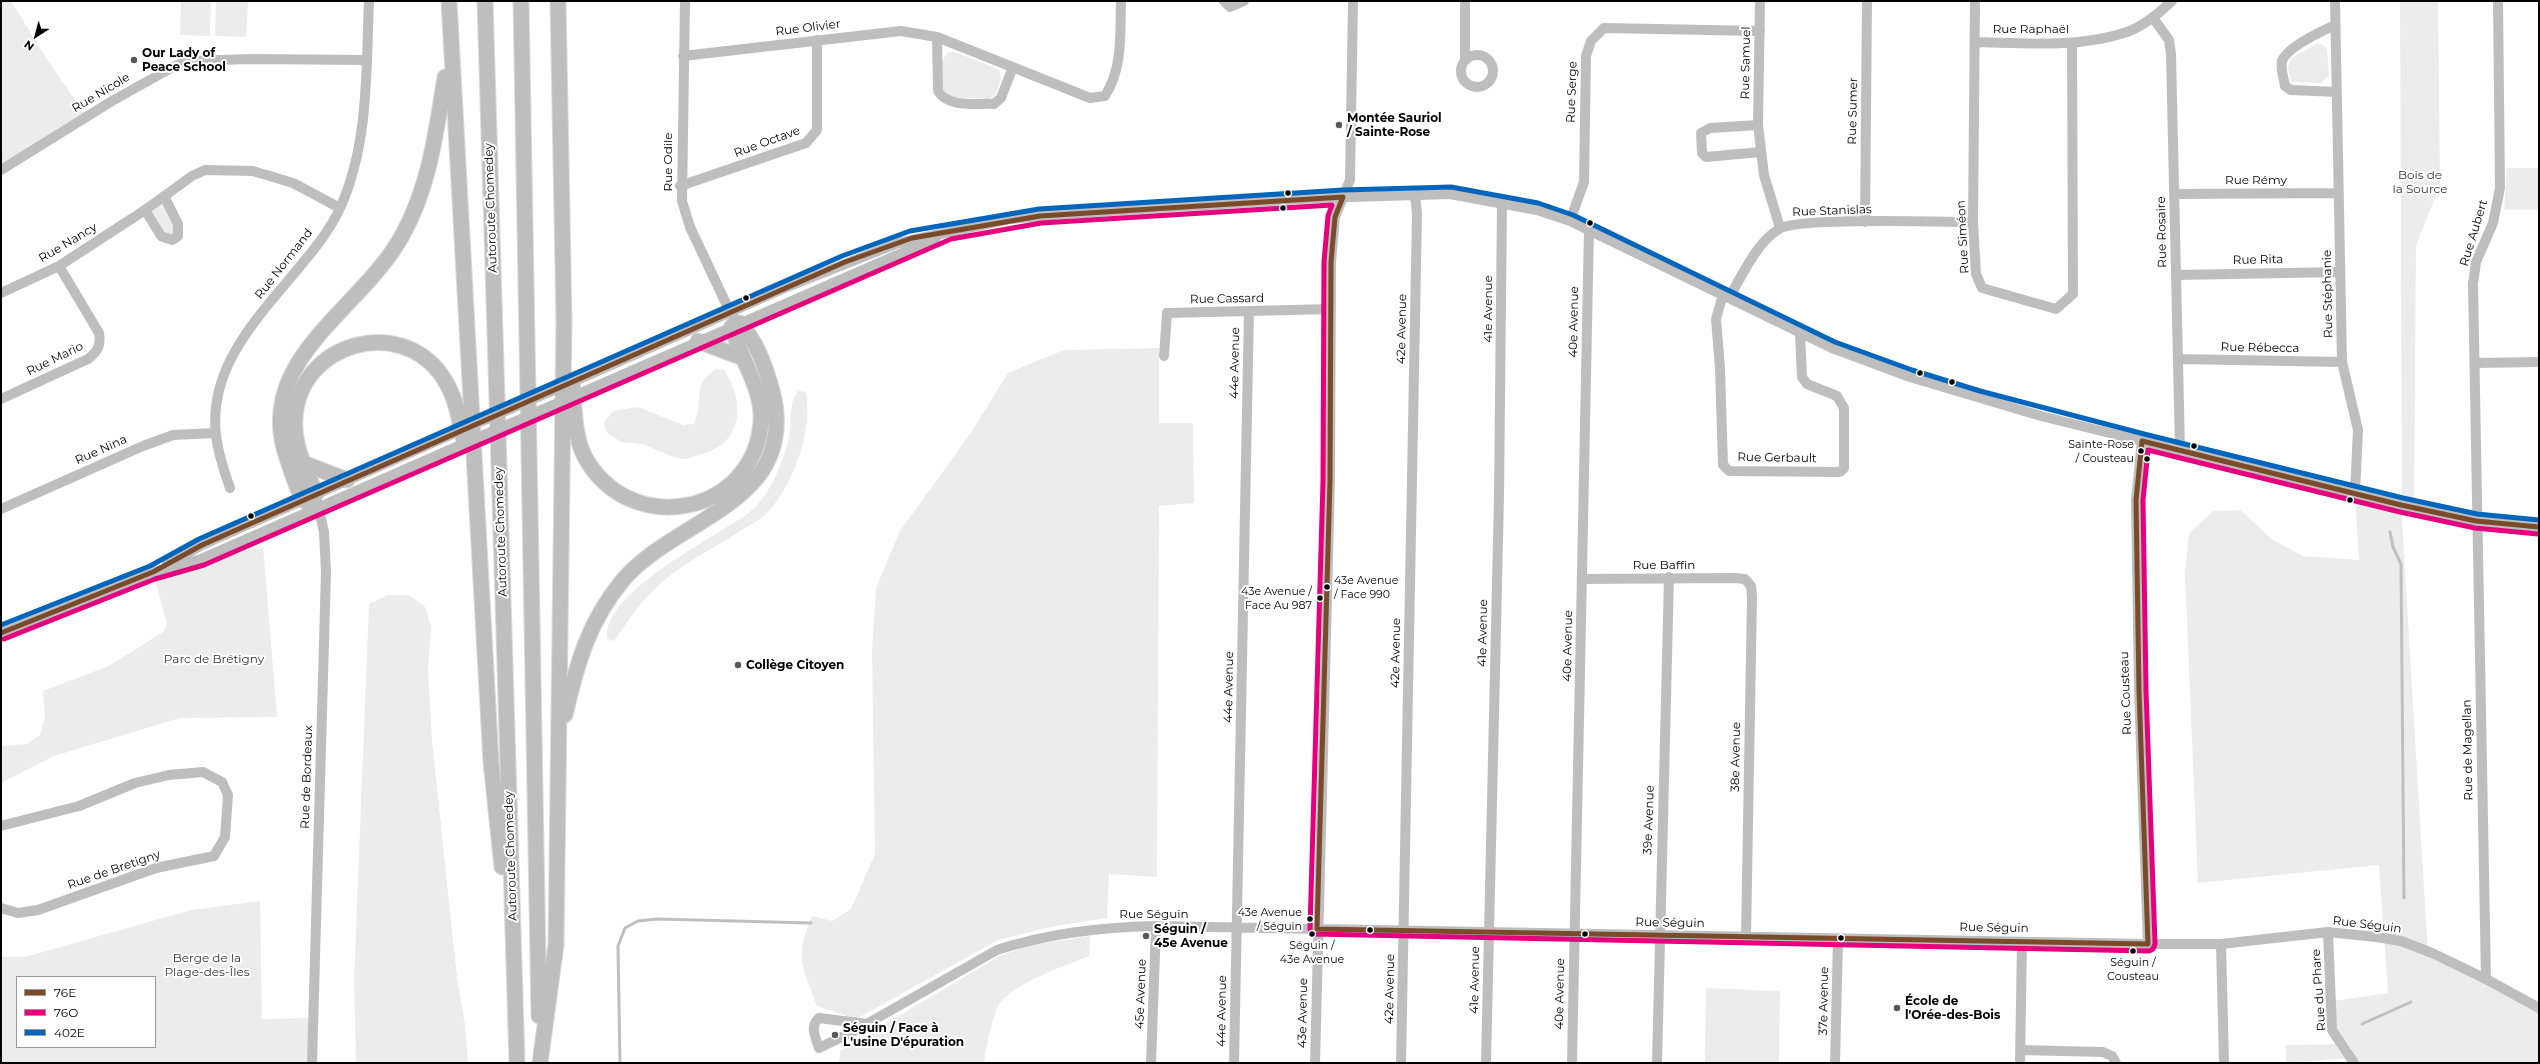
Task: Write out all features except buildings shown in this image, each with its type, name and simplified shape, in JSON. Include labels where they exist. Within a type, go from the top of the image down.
[{"type":"highway","points":[[449,1],[450,48],[491,762],[514,979]]},
{"type":"highway","name":"Autoroute Chomedey","points":[[485,1],[517,1063]]},
{"type":"highway","name":"Autoroute Chomedey","points":[[521,1],[540,1063]]},
{"type":"highway","points":[[540,1063],[556,945],[564,321],[558,1]]},
{"type":"highway","points":[[312,500],[284,452],[280,435],[279,411],[283,391],[301,358],[379,270],[410,221],[431,159],[450,48]]},
{"type":"highway","points":[[564,321],[581,449],[589,464],[612,488],[630,499],[649,505],[680,507],[699,503],[725,489],[744,470],[758,438],[761,411],[755,385],[742,358],[734,321]]},
{"type":"highway","points":[[559,744],[583,645],[613,594],[632,571],[658,548],[738,498],[753,484],[766,462],[774,431],[774,399],[769,383],[747,331],[734,321]]},
{"type":"highway","points":[[698,341],[742,358]]},
{"type":"highway","points":[[312,500],[296,440],[295,417],[300,395],[307,380],[322,362],[342,349],[364,343],[384,342],[420,355],[433,364],[443,376],[458,410],[475,486]]},
{"type":"highway","points":[[303,463],[347,480]]},
{"type":"street","name":"Rue Normand","points":[[230,488],[215,433],[218,400],[227,364],[244,333],[316,246],[340,208],[353,177],[361,137],[369,1]]},
{"type":"street","name":"Rue Odile","points":[[685,1],[682,56],[680,186],[682,201],[690,227],[734,321]]},
{"type":"street","name":"Rue Olivier","points":[[682,56],[901,31],[937,37],[1074,94],[1090,98],[1105,96],[1114,82],[1119,62],[1121,1]]},
{"type":"street","points":[[1224,1],[1230,7],[1244,1]]},
{"type":"street","name":"43e Avenue","points":[[1315,1063],[1317,929],[1330,481],[1331,309],[1335,217],[1350,180],[1353,1]]},
{"type":"street","points":[[1465,1],[1465,60]]},
{"type":"street","name":"Rue Samuel","points":[[1760,1],[1758,125],[1764,175],[1780,228]]},
{"type":"street","name":"Rue Sumer","points":[[1865,222],[1868,1]]},
{"type":"street","name":"Rue Siméon","points":[[1975,1],[1973,222],[1976,274],[1982,288],[2056,310],[2073,294],[2072,43]]},
{"type":"street","name":"Rue Raphaël","points":[[1975,42],[2072,43],[2127,32],[2153,18],[2172,1]]},
{"type":"street","name":"Rue Stéphanie","points":[[2335,1],[2342,362],[2358,430],[2355,493]]},
{"type":"street","name":"Rue Aubert","points":[[2476,520],[2473,284],[2476,262],[2493,223],[2500,188],[2498,1]]},
{"type":"street","name":"Rue Rosaire","points":[[2153,18],[2169,40],[2172,54],[2180,450]]},
{"type":"street","points":[[2335,25],[2313,35],[2284,56],[2282,64],[2286,86],[2291,90],[2336,92]]},
{"type":"street","name":"Rue Serge","points":[[1570,221],[1584,182],[1584,85],[1586,56],[1591,41],[1604,28],[1760,31]]},
{"type":"street","points":[[937,37],[938,91],[942,98],[950,102],[994,104],[1001,98],[1012,67]]},
{"type":"street","name":"Rue Octave","points":[[680,186],[806,143],[814,137],[817,130],[817,40]]},
{"type":"street","name":"Rue Nicole","points":[[1,170],[112,101],[173,67],[189,62],[251,59],[366,60]]},
{"type":"street","points":[[1758,125],[1710,128],[1701,133],[1702,153],[1706,157],[1761,152]]},
{"type":"street","name":"Rue Nancy","points":[[1,293],[58,266],[145,210],[192,176],[205,170],[253,171],[293,183],[340,208]]},
{"type":"street","name":"Rue Rémy","points":[[2174,194],[2338,193]]},
{"type":"street","points":[[153,572],[202,545],[312,500],[449,450],[592,388],[698,341],[846,262],[898,243],[996,222],[1040,216],[1343,197],[1450,194],[1537,210],[1570,221],[1832,348],[1910,377],[1978,398],[2142,442],[2355,493],[2476,520],[2539,527]]},
{"type":"street","points":[[145,210],[161,236],[172,240],[178,236],[178,224],[164,196]]},
{"type":"street","name":"42e Avenue","points":[[1401,1063],[1417,221],[1415,196]]},
{"type":"street","name":"41e Avenue","points":[[1486,1063],[1499,497],[1502,203]]},
{"type":"street","name":"Rue Stanislas","points":[[1726,296],[1764,242],[1780,228],[1795,224],[1865,222],[1973,222]]},
{"type":"street","name":"40e Avenue","points":[[1572,1063],[1589,230]]},
{"type":"street","points":[[1,633],[153,572],[201,559],[347,480],[591,374],[734,321],[949,232]]},
{"type":"street","name":"Rue Mario","points":[[1,399],[88,359],[97,352],[101,342],[99,333],[58,266]]},
{"type":"street","name":"Rue Rita","points":[[2176,275],[2340,272]]},
{"type":"street","name":"Rue Gerbault","points":[[1726,296],[1716,319],[1720,368],[1723,465],[1729,471],[1840,472],[1844,468],[1844,408],[1837,396],[1807,384],[1802,377],[1800,333]]},
{"type":"street","name":"Rue Cassard","points":[[1164,356],[1167,313],[1331,309]]},
{"type":"street","name":"44e Avenue","points":[[1234,1063],[1249,312]]},
{"type":"street","name":"Rue Rébecca","points":[[2178,359],[2342,362]]},
{"type":"street","points":[[2475,364],[2539,362]]},
{"type":"street","name":"Rue Nina","points":[[1,509],[143,446],[173,435],[215,433]]},
{"type":"street","name":"Rue Cousteau","points":[[2142,442],[2136,500],[2139,690],[2148,944]]},
{"type":"street","name":"Rue de Bordeaux","points":[[312,500],[324,532],[326,595],[312,1063]]},
{"type":"street","name":"Rue de Magellan","points":[[2476,520],[2486,979]]},
{"type":"street","name":"Rue Baffin","points":[[1582,579],[1669,577],[1745,579]]},
{"type":"street","name":"39e Avenue","points":[[1657,1063],[1669,577]]},
{"type":"street","name":"38e Avenue","points":[[1745,579],[1751,586],[1752,597],[1746,937]]},
{"type":"street","name":"Rue de Bretigny","points":[[1,826],[79,806],[135,783],[169,775],[203,772],[222,782],[228,795],[225,836],[214,856],[156,868],[38,910],[18,913],[1,908]]},
{"type":"street","name":"Rue Séguin","points":[[867,1024],[819,1018],[814,1025],[814,1033],[819,1048],[867,1024],[997,950],[1009,946],[1081,930],[1156,926],[2148,944],[2221,944],[2328,932],[2401,941],[2486,979],[2539,1008]]},
{"type":"street","name":"45e Avenue","points":[[1151,1063],[1156,926]]},
{"type":"street","name":"Rue du Phare","points":[[2328,932],[2332,1030],[2354,1063]]},
{"type":"street","name":"37e Avenue","points":[[1835,1063],[1838,939]]},
{"type":"street","points":[[2020,1063],[2022,942]]},
{"type":"street","points":[[2221,944],[2224,1063]]},
{"type":"street","points":[[2020,1050],[2103,1052],[2112,1056],[2116,1063]]},
{"type":"green space","points":[[1,1],[11,1],[50,64],[87,117],[1,170]]},
{"type":"green space","points":[[181,1],[211,1],[210,36],[180,35]]},
{"type":"green space","points":[[216,1],[248,1],[246,37],[215,36]]},
{"type":"green space","name":"Bois de la Source","points":[[2400,1],[2438,1],[2440,186],[2416,245],[2414,507],[2402,504]]},
{"type":"green space","points":[[2316,44],[2322,44],[2327,49],[2329,76],[2321,83],[2291,82],[2288,68],[2290,59]]},
{"type":"green space","points":[[948,52],[955,52],[1000,70],[1001,78],[996,95],[989,99],[951,97],[942,89],[942,61]]},
{"type":"green space","points":[[2507,168],[2539,168],[2539,210],[2504,210]]},
{"type":"green space","points":[[164,196],[178,236],[161,236],[145,210]]},
{"type":"green space","points":[[1159,348],[1159,423],[1193,423],[1194,503],[1159,506],[1157,877],[1109,874],[1107,918],[1055,926],[998,940],[856,1019],[817,1006],[807,981],[802,961],[803,942],[806,930],[812,916],[832,921],[851,909],[875,854],[872,650],[876,588],[900,531],[970,434],[1008,373],[1064,350]]},
{"type":"green space","points":[[716,369],[724,370],[731,382],[737,407],[737,420],[733,431],[726,441],[716,449],[689,458],[681,459],[639,444],[623,443],[607,433],[604,422],[613,411],[638,407],[683,425],[694,424],[697,415],[699,394],[703,381]]},
{"type":"green space","points":[[798,391],[806,392],[806,424],[803,441],[799,458],[792,474],[775,503],[760,519],[697,557],[671,575],[646,598],[614,641],[607,639],[610,621],[622,603],[641,585],[664,567],[750,512],[764,497],[775,478],[783,457],[789,437],[793,401]]},
{"type":"green space","points":[[2355,493],[2401,505],[2428,955],[2539,1010],[2539,1063],[2356,1063],[2355,1058],[2286,1063],[2286,1045],[2342,1044],[2334,1027],[2333,1001],[2388,993],[2379,865],[2198,883],[2185,572],[2189,533],[2213,511],[2240,510],[2273,540],[2303,556],[2359,560]]},
{"type":"green space","name":"Parc de Brétigny","points":[[263,546],[277,717],[180,718],[54,756],[1,783],[1,746],[27,744],[40,735],[45,717],[43,691],[109,666],[163,632],[167,624],[153,572]]},
{"type":"green space","points":[[388,595],[409,595],[425,607],[431,627],[428,669],[432,740],[457,978],[465,1025],[468,1063],[356,1063],[354,980],[369,604]]},
{"type":"green space","name":"Berge de la Plage-des-Îles","points":[[260,901],[262,1019],[314,1018],[312,1063],[1,1063],[1,957],[25,957],[191,910]]},
{"type":"green space","points":[[1090,936],[1089,956],[1033,979],[1003,999],[999,1004],[993,1020],[984,1063],[839,1063],[840,1051],[999,956],[1032,945]]},
{"type":"green space","points":[[1706,988],[1780,991],[1779,1063],[1705,1063]]},
{"type":"waterway","points":[[2390,532],[2393,547],[2401,564],[2404,898]]},
{"type":"waterway","points":[[620,1063],[618,946],[625,928],[638,921],[657,919],[811,923]]},
{"type":"waterway","points":[[2362,1024],[2411,1002]]},
{"type":"transit line","name":"402E","points":[[1,625],[150,566],[199,539],[842,256],[910,231],[1039,209],[1343,190],[1451,187],[1538,203],[1573,215],[1835,342],[1912,370],[1980,391],[2144,434],[2403,498],[2477,514],[2539,520]]},
{"type":"transit line","name":"76E","points":[[1,633],[153,572],[202,545],[845,262],[912,238],[1040,216],[1343,197],[1335,217],[1331,262],[1330,481],[1317,929],[2148,944],[2139,690],[2136,500],[2142,441],[2401,505],[2476,521],[2539,527]]},
{"type":"transit line","name":"76O","points":[[4,639],[155,579],[204,565],[951,239],[1041,223],[1332,205],[1328,216],[1324,262],[1323,481],[1310,929],[1312,934],[2149,951],[2153,949],[2155,944],[2146,690],[2143,500],[2148,450],[2400,512],[2475,528],[2538,534]]},
{"type":"place","name":"Our Lady of Peace School","points":[[134,60]]},
{"type":"place","name":"Montée Sauriol / Sainte-Rose","points":[[1339,125]]},
{"type":"place","name":"Sainte-Rose / Cousteau","points":[[2141,451]]},
{"type":"place","name":"43e Avenue / Face 990","points":[[1327,587]]},
{"type":"place","name":"43e Avenue / Face Au 987","points":[[1320,598]]},
{"type":"place","name":"Collège Citoyen","points":[[738,665]]},
{"type":"place","name":"43e Avenue / Séguin","points":[[1310,919]]},
{"type":"place","name":"Séguin / 43e Avenue","points":[[1312,934]]},
{"type":"place","name":"Séguin / 45e Avenue","points":[[1146,936]]},
{"type":"place","name":"Séguin / Cousteau","points":[[2133,951]]},
{"type":"place","name":"École de l'Orée-des-Bois","points":[[1897,1008]]},
{"type":"place","name":"Séguin / Face à L'usine D'épuration","points":[[835,1035]]}]
